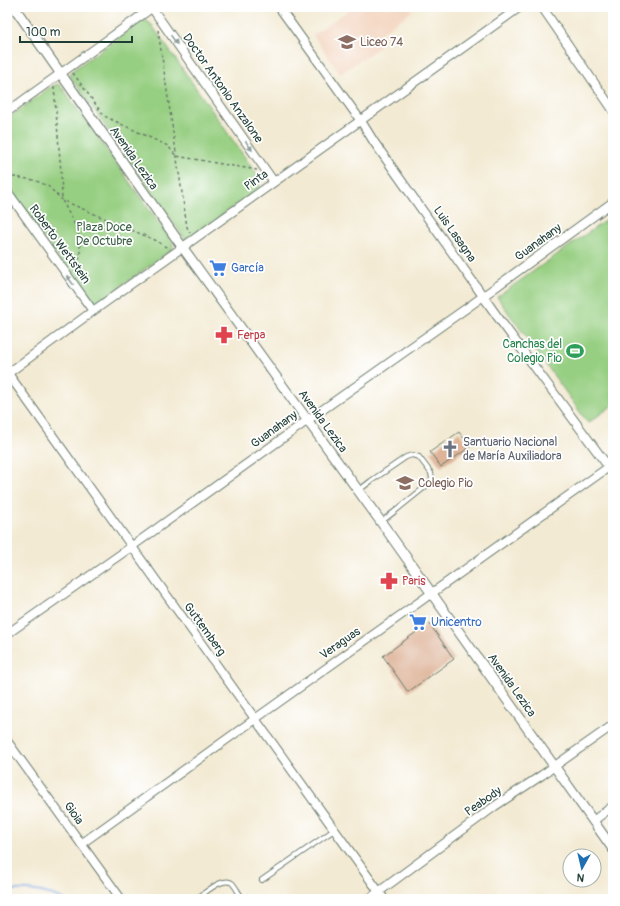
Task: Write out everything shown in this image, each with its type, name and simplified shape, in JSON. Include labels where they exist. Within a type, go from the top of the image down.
[{"type":"street","name":"Avenida Lezica","points":[[14,7],[56,76],[179,250],[308,420],[613,849]]},
{"type":"street","points":[[7,112],[152,7]]},
{"type":"street","name":"Doctor Antonio Anzalone","points":[[152,7],[274,182]]},
{"type":"street","name":"Luis Lasagna","points":[[279,7],[484,295],[497,316],[611,468]]},
{"type":"street","name":"Pinta","points":[[7,373],[520,7]]},
{"type":"street","points":[[542,7],[613,110]]},
{"type":"street","name":"Roberto Wettstein","points":[[7,191],[93,311]]},
{"type":"street","name":"Guanahany","points":[[7,634],[132,547],[613,202]]},
{"type":"street","name":"Guttemberg","points":[[7,373],[381,896]]},
{"type":"street","name":"Veraguas","points":[[82,844],[432,593],[611,468]]},
{"type":"street","name":"Peabody","points":[[369,899],[381,896],[495,806],[613,725]]},
{"type":"street","name":"Gioia","points":[[7,741],[121,899]]},
{"type":"street","points":[[593,820],[613,806]]},
{"type":"lane","points":[[358,491],[406,457],[412,455],[419,457],[431,473],[432,479],[430,483],[381,522]]},
{"type":"lane","points":[[262,880],[334,830]]},
{"type":"lane","points":[[196,899],[221,882],[227,881],[231,883],[243,899]]},
{"type":"path","points":[[158,17],[157,24],[176,156],[187,227],[192,241]]},
{"type":"path","points":[[69,67],[104,116],[168,146],[176,156],[266,172]]},
{"type":"path","points":[[56,76],[55,89],[62,200]]},
{"type":"path","points":[[7,177],[27,179],[48,186],[62,200],[78,231],[80,245],[80,257],[70,279]]},
{"type":"path","points":[[62,200],[179,250]]},
{"type":"shaded area","name":"Liceo 74","points":[[353,7],[409,7],[412,11],[374,38],[380,47],[340,74],[313,35]]},
{"type":"green space","name":"Plaza Doce De Octubre","points":[[145,20],[151,24],[258,176],[260,183],[258,189],[189,239],[185,239],[70,76],[73,70]]},
{"type":"green space","name":"Plaza Doce De Octubre","points":[[57,84],[61,86],[173,243],[173,249],[96,304],[93,304],[88,300],[7,186],[7,119],[49,88]]},
{"type":"green space","name":"Canchas del Colegio Pio","points":[[613,215],[613,405],[588,423],[497,297]]},
{"type":"building","name":"Santuario Nacional de María Auxiliadora","points":[[459,432],[470,447],[441,467],[430,452]]},
{"type":"building","points":[[429,623],[454,659],[408,692],[383,656]]},
{"type":"waterway","points":[[7,891],[35,891],[50,894],[63,899]]},
{"type":"place","name":"Liceo 74","points":[[347,42]]},
{"type":"place","name":"García","points":[[218,268]]},
{"type":"place","name":"Ferpa","points":[[224,335]]},
{"type":"place","name":"Canchas del Colegio Pio","points":[[575,351]]},
{"type":"place","name":"Santuario Nacional de María Auxiliadora","points":[[450,449]]},
{"type":"place","name":"Colegio Pio","points":[[405,483]]},
{"type":"place","name":"Paris","points":[[389,581]]},
{"type":"place","name":"Unicentro","points":[[418,622]]}]
